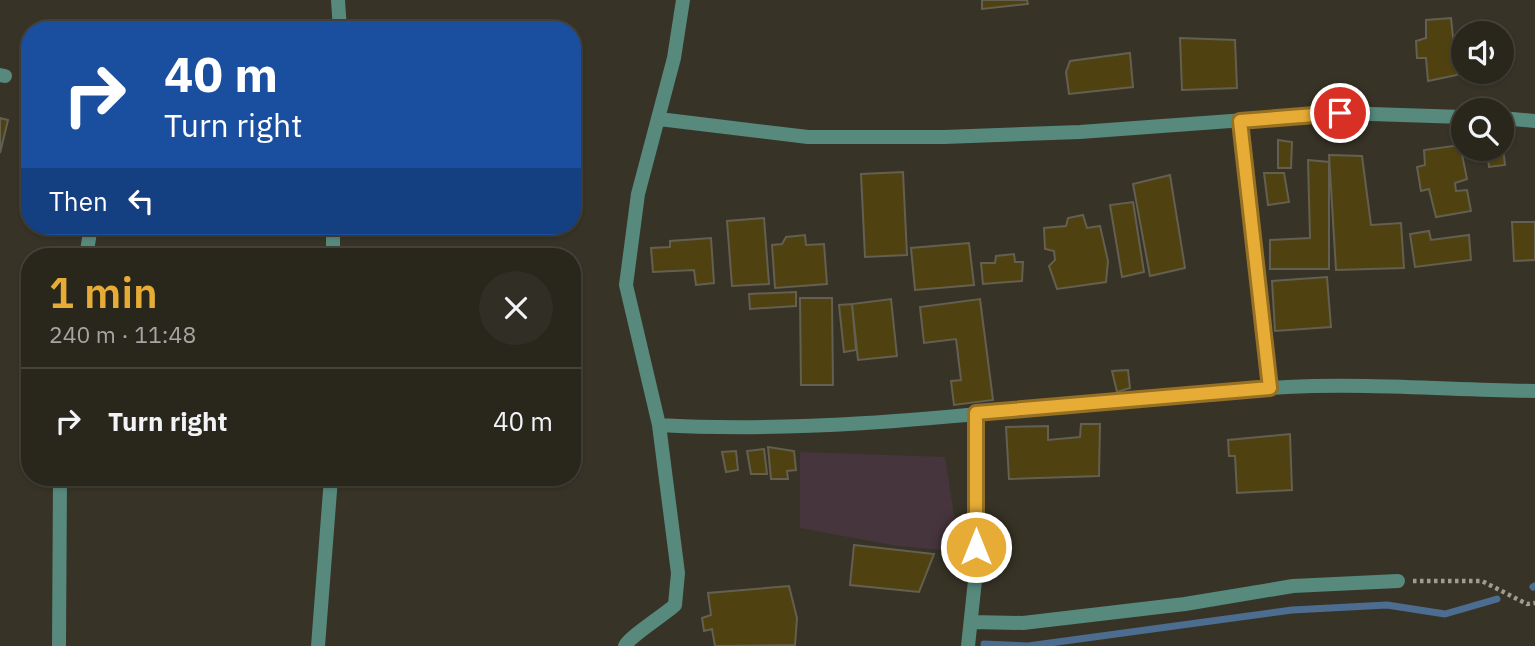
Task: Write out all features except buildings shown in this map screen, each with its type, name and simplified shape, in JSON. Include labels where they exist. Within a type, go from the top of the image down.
[{"type":"street","points":[[338,0],[339,21]]},
{"type":"street","points":[[625,646],[628,640],[655,624],[675,606],[678,573],[659,425],[626,285],[638,194],[674,58],[683,0]]},
{"type":"street","points":[[659,119],[808,137],[1026,134],[1340,113],[1451,117]]},
{"type":"street","points":[[1514,119],[1535,121]]},
{"type":"street","points":[[1240,121],[1270,388]]},
{"type":"street","points":[[659,425],[759,427],[976,413],[1270,388],[1535,391]]},
{"type":"street","points":[[968,646],[976,571],[976,413]]},
{"type":"street","points":[[59,646],[60,486]]},
{"type":"street","points":[[318,646],[330,486]]},
{"type":"street","points":[[972,622],[1023,623],[1185,604],[1293,586],[1398,581]]},
{"type":"path","points":[[1398,581],[1482,581],[1527,604],[1535,603]]},
{"type":"shaded area","points":[[800,452],[945,457],[958,540],[943,550],[897,546],[800,528]]},
{"type":"waterway","points":[[984,644],[1028,646],[1292,610],[1387,605],[1445,614],[1497,599]]},
{"type":"route","points":[[976,547],[976,413],[1270,388],[1240,121],[1340,113]]}]
